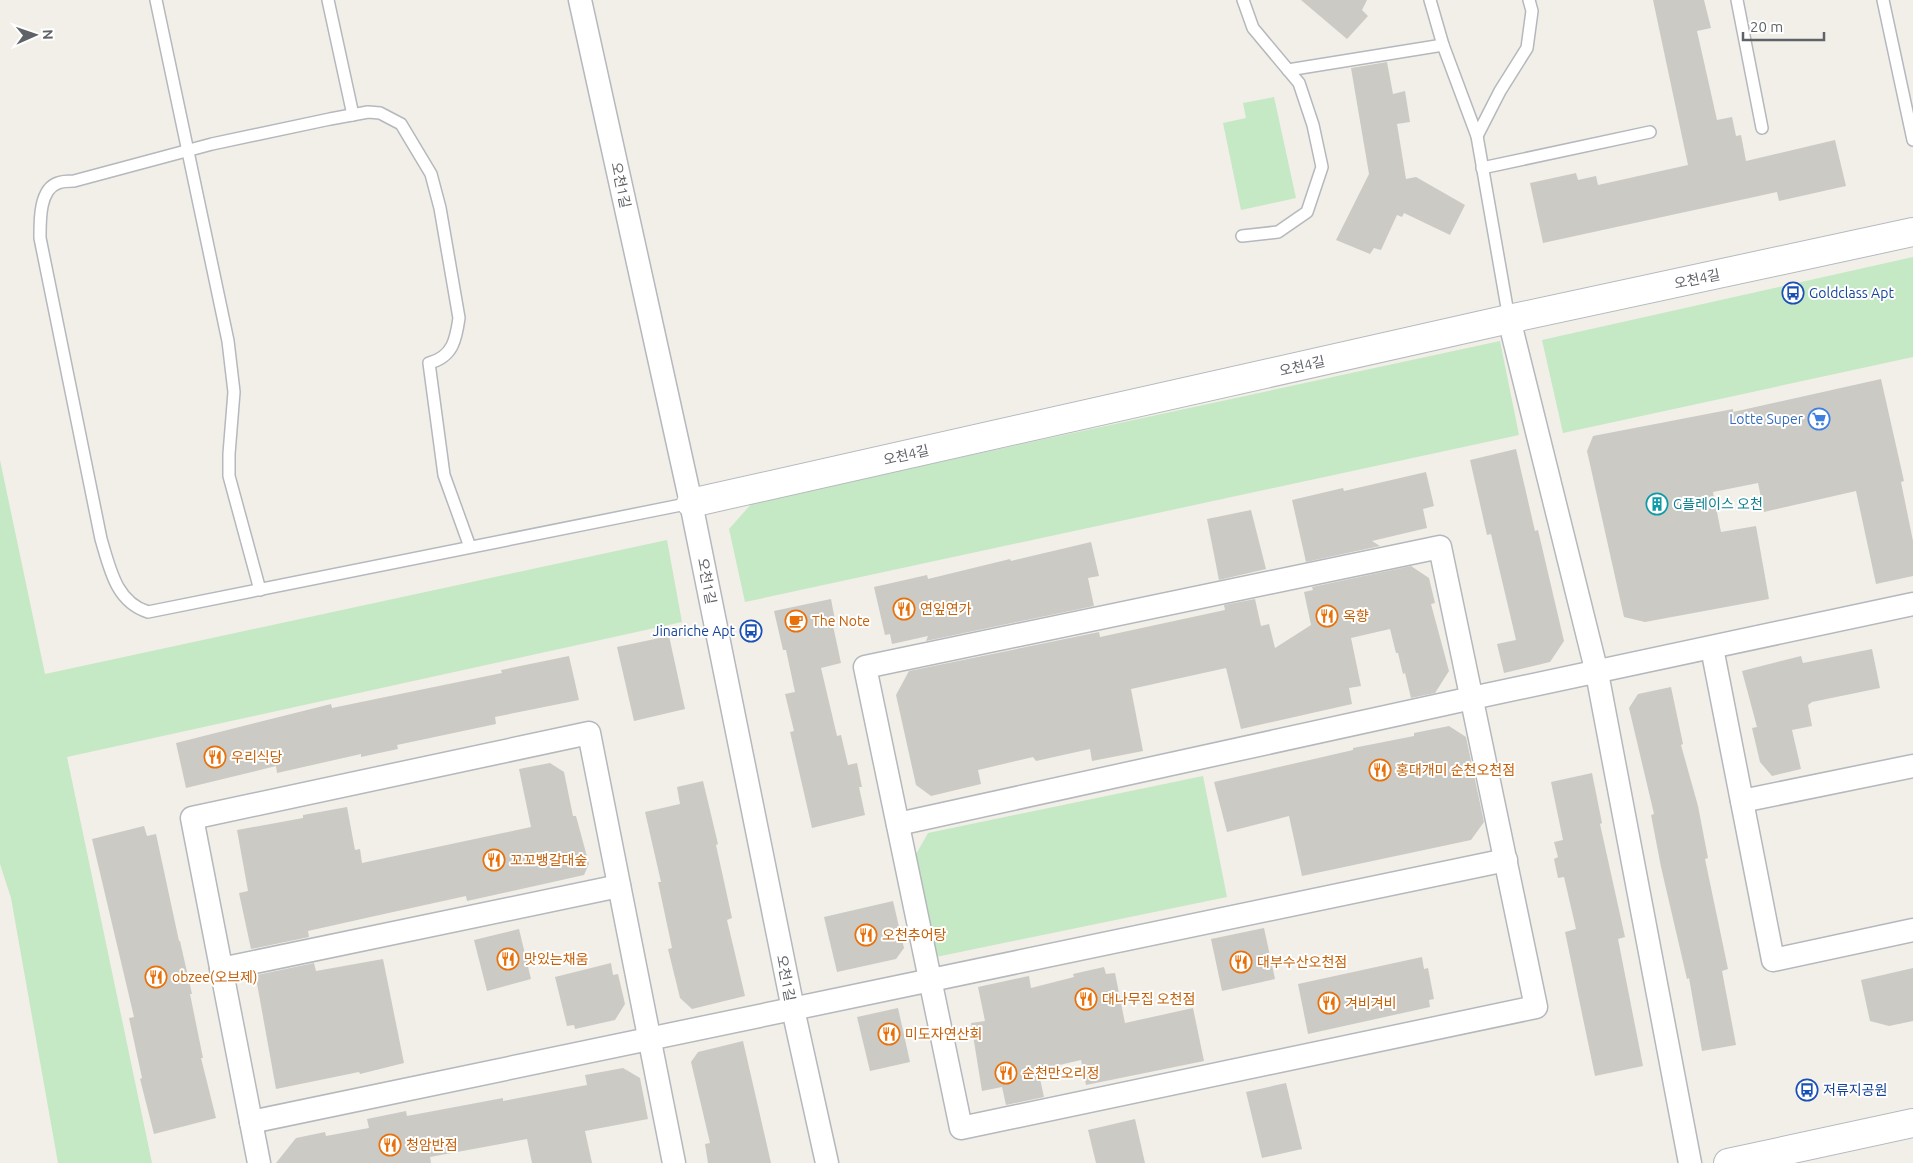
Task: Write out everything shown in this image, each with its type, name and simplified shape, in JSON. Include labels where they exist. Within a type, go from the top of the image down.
[{"type":"street","name":"오천1길","points":[[580,0],[691,503],[793,1009],[827,1163]]},
{"type":"street","name":"오천4길","points":[[691,503],[1509,320],[1913,232]]},
{"type":"street","points":[[1509,320],[1597,673],[1690,1163]]},
{"type":"street","points":[[1440,547],[1472,698],[1536,1007],[961,1128],[865,667],[1440,547]]},
{"type":"street","points":[[898,824],[1472,698],[1597,673],[1913,604]]},
{"type":"street","points":[[1712,648],[1773,960],[1913,930]]},
{"type":"street","points":[[259,1163],[192,818],[589,733],[674,1163]]},
{"type":"street","points":[[1742,801],[1913,766]]},
{"type":"street","points":[[251,1122],[1506,860]]},
{"type":"street","points":[[221,969],[619,886]]},
{"type":"street","points":[[1728,1163],[1913,1123]]},
{"type":"lane","points":[[156,0],[228,341],[234,392],[229,476],[260,590]]},
{"type":"lane","points":[[328,0],[352,115]]},
{"type":"lane","points":[[1242,236],[1278,232],[1307,212],[1322,167],[1313,126],[1299,82],[1253,28],[1243,0]]},
{"type":"lane","points":[[1430,0],[1477,136],[1509,320]]},
{"type":"lane","points":[[1477,136],[1500,92],[1528,48],[1532,10],[1529,0]]},
{"type":"lane","points":[[1737,0],[1762,128]]},
{"type":"lane","points":[[1884,0],[1908,94],[1913,140]]},
{"type":"lane","points":[[1288,70],[1444,45]]},
{"type":"lane","points":[[470,547],[444,475],[429,363],[440,360],[449,352],[456,335],[459,318],[434,183],[420,154],[401,124],[380,113],[368,112],[188,151],[74,181],[57,183],[51,187],[43,199],[40,238],[101,540],[112,576],[126,599],[137,608],[148,612],[691,503]]},
{"type":"lane","points":[[1482,168],[1650,132]]},
{"type":"green space","points":[[1274,97],[1296,198],[1241,210],[1223,123],[1246,118],[1243,103]]},
{"type":"green space","points":[[1913,257],[1913,357],[1563,433],[1542,340]]},
{"type":"green space","points":[[1500,341],[1519,435],[745,602],[729,529],[753,502]]},
{"type":"green space","points":[[0,460],[45,674],[667,540],[682,622],[67,757],[152,1163],[58,1163],[11,898],[0,864]]},
{"type":"green space","points":[[1203,776],[1227,897],[936,957],[915,856],[928,833]]},
{"type":"building","points":[[1301,0],[1367,0],[1362,10],[1368,16],[1347,39]]},
{"type":"building","points":[[1653,0],[1704,0],[1711,28],[1697,31],[1717,120],[1732,117],[1736,136],[1741,135],[1746,161],[1835,140],[1846,186],[1779,201],[1777,192],[1543,243],[1530,183],[1576,173],[1578,180],[1596,176],[1598,185],[1688,165]]},
{"type":"building","points":[[1387,62],[1393,94],[1405,91],[1410,122],[1397,124],[1406,179],[1416,177],[1465,205],[1450,235],[1404,213],[1402,217],[1397,215],[1381,250],[1374,248],[1370,254],[1336,240],[1369,174],[1351,68]]},
{"type":"building","points":[[1881,379],[1904,481],[1901,482],[1913,541],[1913,576],[1876,584],[1856,491],[1764,512],[1758,483],[1713,492],[1721,532],[1756,526],[1769,599],[1645,622],[1624,617],[1587,451],[1593,436],[1733,409],[1733,412]]},
{"type":"building","points":[[1516,449],[1535,531],[1538,530],[1564,641],[1550,662],[1504,673],[1497,644],[1516,640],[1491,534],[1487,535],[1470,460]]},
{"type":"building","points":[[1426,472],[1434,506],[1423,509],[1427,528],[1372,541],[1380,546],[1306,562],[1292,500],[1343,488],[1344,491]]},
{"type":"building","points":[[1251,510],[1266,569],[1219,580],[1207,519]]},
{"type":"building","points":[[1091,542],[1099,576],[1088,578],[1094,606],[926,641],[928,636],[892,644],[890,634],[885,635],[874,587],[927,575],[928,579]]},
{"type":"building","points":[[1411,566],[1429,578],[1435,603],[1431,604],[1449,671],[1435,693],[1411,698],[1405,673],[1403,674],[1390,629],[1351,638],[1361,686],[1349,688],[1352,704],[1241,729],[1226,668],[1131,689],[1143,751],[1092,761],[1090,749],[1036,761],[1033,757],[978,770],[981,784],[931,796],[916,785],[896,695],[909,671],[1099,632],[1100,637],[1225,610],[1224,605],[1255,599],[1261,626],[1269,624],[1275,648],[1311,625],[1304,592],[1313,590],[1312,587]]},
{"type":"building","points":[[831,599],[835,620],[832,621],[841,663],[821,668],[837,736],[841,735],[848,765],[857,763],[862,787],[859,787],[865,815],[812,828],[790,732],[794,731],[785,694],[795,692],[786,650],[783,650],[774,611]]},
{"type":"building","points":[[669,636],[685,709],[634,721],[617,647]]},
{"type":"building","points":[[1872,649],[1880,688],[1812,702],[1808,705],[1812,726],[1792,730],[1801,769],[1772,776],[1760,762],[1752,728],[1757,727],[1742,671],[1801,656],[1803,663]]},
{"type":"building","points":[[569,656],[579,700],[495,717],[496,724],[397,745],[398,749],[361,757],[361,754],[277,773],[276,766],[186,788],[176,743],[331,704],[332,708],[502,673],[501,670]]},
{"type":"building","points":[[1671,687],[1683,744],[1681,745],[1698,806],[1708,858],[1705,859],[1728,969],[1722,971],[1736,1045],[1702,1051],[1689,978],[1687,979],[1661,867],[1651,815],[1654,814],[1629,708],[1638,694]]},
{"type":"building","points":[[1449,726],[1466,737],[1484,822],[1471,840],[1302,876],[1289,816],[1227,832],[1214,782],[1353,750],[1353,748],[1414,736],[1414,733]]},
{"type":"building","points":[[550,763],[564,772],[573,816],[576,816],[589,864],[584,875],[467,901],[466,896],[375,916],[308,931],[309,937],[251,949],[239,893],[248,891],[237,830],[303,818],[303,815],[347,807],[355,850],[360,849],[362,863],[531,827],[519,769]]},
{"type":"building","points":[[1592,773],[1602,823],[1600,824],[1625,937],[1618,939],[1643,1066],[1595,1076],[1565,932],[1576,929],[1564,877],[1558,878],[1554,859],[1558,857],[1554,842],[1563,840],[1551,782]]},
{"type":"building","points":[[703,781],[718,844],[716,845],[732,918],[727,920],[745,996],[692,1009],[680,998],[668,949],[672,948],[658,882],[661,882],[645,812],[680,804],[677,787]]},
{"type":"building","points":[[144,826],[147,836],[156,834],[192,994],[190,994],[203,1058],[201,1058],[216,1118],[154,1134],[140,1079],[142,1078],[129,1018],[134,1017],[92,839]]},
{"type":"building","points":[[893,901],[904,948],[896,959],[837,972],[824,917]]},
{"type":"building","points":[[1264,928],[1275,979],[1222,991],[1211,939]]},
{"type":"building","points":[[519,929],[531,979],[487,991],[474,940]]},
{"type":"building","points":[[1422,957],[1424,969],[1428,968],[1434,999],[1429,1000],[1430,1007],[1308,1034],[1298,984]]},
{"type":"building","points":[[383,959],[404,1063],[360,1074],[359,1072],[276,1089],[257,975],[314,963],[316,971]]},
{"type":"building","points":[[611,963],[613,975],[618,974],[625,1004],[615,1020],[575,1029],[574,1025],[567,1026],[555,977]]},
{"type":"building","points":[[1104,967],[1106,974],[1115,973],[1125,1023],[1193,1008],[1204,1061],[1086,1085],[1081,1060],[1038,1070],[1044,1097],[1006,1105],[1002,1087],[982,1091],[971,1023],[985,1021],[978,987],[1029,976],[1031,988],[1074,977],[1073,974]]},
{"type":"building","points":[[1913,968],[1913,1021],[1889,1026],[1870,1021],[1861,980]]},
{"type":"building","points":[[898,1008],[910,1062],[870,1071],[857,1017]]},
{"type":"building","points":[[743,1041],[771,1163],[708,1163],[705,1144],[710,1143],[691,1062],[698,1052]]},
{"type":"building","points":[[623,1068],[640,1078],[648,1119],[585,1131],[592,1163],[532,1163],[527,1139],[430,1157],[431,1163],[276,1163],[296,1138],[325,1132],[326,1136],[369,1128],[367,1119],[406,1111],[407,1116],[503,1098],[503,1101],[587,1085],[585,1075]]},
{"type":"building","points":[[1286,1083],[1302,1149],[1262,1158],[1246,1092]]},
{"type":"building","points":[[1135,1119],[1145,1163],[1096,1163],[1088,1130]]},
{"type":"place","name":"Goldclass Apt","points":[[1793,293]]},
{"type":"place","name":"Lotte Super","points":[[1819,419]]},
{"type":"place","name":"G플레이스 오천","points":[[1657,504]]},
{"type":"place","name":"연잎연가","points":[[904,609]]},
{"type":"place","name":"옥향","points":[[1327,616]]},
{"type":"place","name":"The Note","points":[[796,621]]},
{"type":"place","name":"Jinariche Apt","points":[[751,631]]},
{"type":"place","name":"우리식당","points":[[215,757]]},
{"type":"place","name":"홍대개미 순천오천점","points":[[1380,770]]},
{"type":"place","name":"꼬꼬뱅갈대숲","points":[[494,860]]},
{"type":"place","name":"오천추어탕","points":[[866,935]]},
{"type":"place","name":"맛있는채움","points":[[508,959]]},
{"type":"place","name":"대부수산오천점","points":[[1241,962]]},
{"type":"place","name":"obzee(오브제)","points":[[156,977]]},
{"type":"place","name":"대나무집 오천점","points":[[1086,999]]},
{"type":"place","name":"겨비겨비","points":[[1329,1003]]},
{"type":"place","name":"미도자연산회","points":[[889,1034]]},
{"type":"place","name":"순천만오리정","points":[[1006,1073]]},
{"type":"place","name":"저류지공원","points":[[1807,1090]]},
{"type":"place","name":"청암반점","points":[[390,1145]]}]
